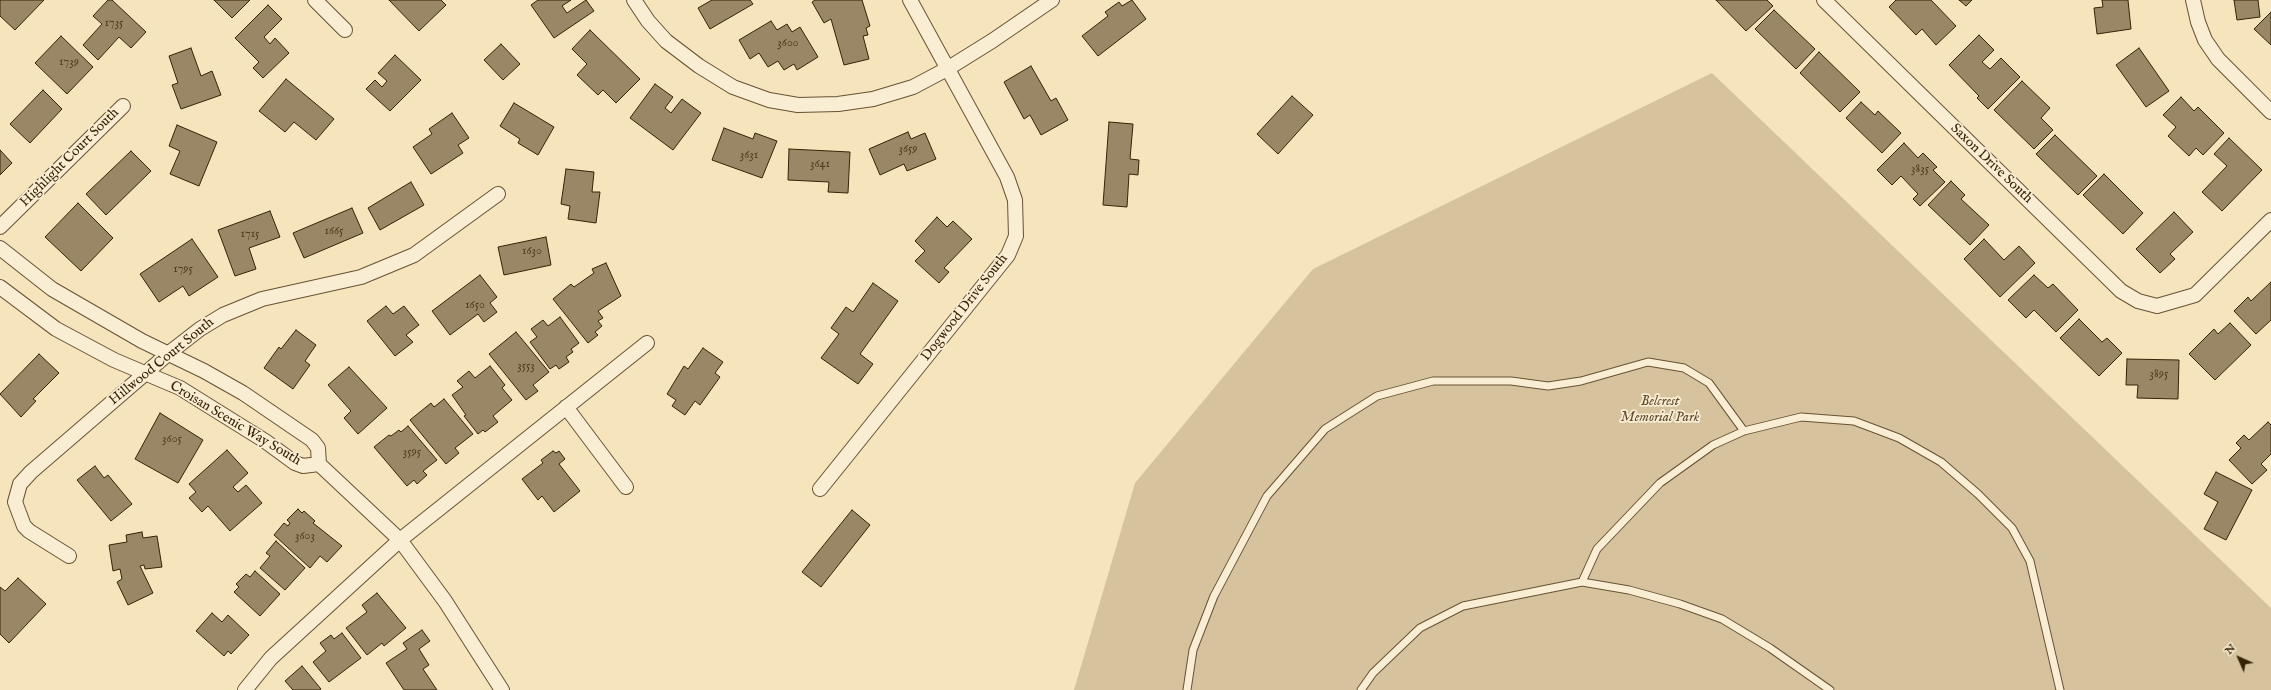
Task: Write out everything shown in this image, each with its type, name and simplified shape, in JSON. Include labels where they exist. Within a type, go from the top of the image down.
[{"type":"street","points":[[315,0],[345,30]]},
{"type":"street","points":[[634,0],[648,21],[666,41],[699,66],[733,87],[769,100],[798,105],[838,104],[873,99],[913,87],[947,69],[992,41],[1052,0]]},
{"type":"street","name":"Dogwood Drive South","points":[[820,489],[1008,254],[1016,236],[1015,200],[1007,177],[910,0]]},
{"type":"street","points":[[2193,0],[2198,22],[2205,40],[2218,59],[2271,112]]},
{"type":"street","name":"Saxon Drive South","points":[[1833,3],[2121,291],[2138,301],[2157,306],[2195,295],[2271,220]]},
{"type":"street","name":"Highlight Court South","points":[[0,227],[123,106]]},
{"type":"street","name":"Hillwood Court South","points":[[69,556],[29,532],[24,526],[15,502],[20,484],[31,472],[145,374],[200,329],[224,315],[262,299],[360,277],[414,255],[498,194]]},
{"type":"street","name":"Croisan Scenic Way South","points":[[0,248],[52,289],[142,341],[243,394],[312,440],[318,448],[319,464],[303,466],[295,463],[264,440],[180,388],[114,360],[56,329],[0,287]]},
{"type":"street","points":[[245,690],[272,658],[400,540],[647,343]]},
{"type":"street","points":[[566,407],[626,487]]},
{"type":"street","points":[[319,464],[400,540],[445,602],[502,690]]},
{"type":"lane","points":[[1186,690],[1193,650],[1214,596],[1267,496],[1325,429],[1378,396],[1433,381],[1511,381],[1548,386],[1581,381],[1648,362],[1684,368],[1709,383],[1744,431]]},
{"type":"lane","points":[[1582,582],[1597,549],[1660,483],[1713,445],[1744,431],[1800,417],[1854,420],[1899,438],[1941,462],[1978,494],[2012,528],[2030,561],[2060,690]]},
{"type":"lane","points":[[1361,690],[1373,673],[1420,628],[1463,606],[1582,582],[1629,590],[1680,604],[1722,618],[1770,648],[1830,690]]},
{"type":"green space","name":"Belcrest Memorial Park","points":[[1712,73],[2271,608],[2271,690],[1074,690],[1135,483],[1313,269]]},
{"type":"building","points":[[0,0],[44,0],[15,30],[0,16]]},
{"type":"building","points":[[108,0],[112,0],[146,32],[131,48],[119,37],[98,60],[83,45],[102,24],[93,16]]},
{"type":"building","points":[[214,0],[250,0],[232,18]]},
{"type":"building","points":[[389,0],[441,0],[446,5],[419,31]]},
{"type":"building","points":[[538,0],[571,0],[562,6],[567,13],[586,0],[594,11],[554,38],[531,5]]},
{"type":"building","points":[[712,0],[750,0],[753,4],[710,29],[698,8]]},
{"type":"building","points":[[815,0],[862,0],[870,26],[866,28],[868,35],[863,36],[869,59],[844,65],[831,19],[824,23],[812,2]]},
{"type":"building","points":[[1132,0],[1146,19],[1098,56],[1082,36],[1108,16],[1105,12],[1119,2],[1122,6]]},
{"type":"building","points":[[1716,0],[1767,0],[1773,6],[1746,31]]},
{"type":"building","points":[[1896,0],[1931,0],[1956,26],[1936,45],[1922,29],[1916,35],[1889,7]]},
{"type":"building","points":[[1959,0],[1972,0],[1966,6]]},
{"type":"building","points":[[2102,0],[2128,0],[2131,29],[2097,34],[2094,8],[2103,7]]},
{"type":"building","points":[[2234,0],[2258,0],[2260,17],[2237,20]]},
{"type":"building","points":[[268,5],[282,19],[264,37],[270,44],[275,38],[289,53],[263,78],[253,68],[259,62],[235,38]]},
{"type":"building","points":[[1774,10],[1815,49],[1796,69],[1755,29]]},
{"type":"building","points":[[2271,12],[2271,45],[2254,29]]},
{"type":"building","points":[[771,21],[777,30],[787,24],[792,32],[800,27],[818,57],[797,70],[794,64],[784,70],[778,61],[768,67],[759,53],[750,59],[739,40]]},
{"type":"building","points":[[590,30],[640,79],[616,103],[603,90],[598,95],[577,75],[587,64],[572,49]]},
{"type":"building","points":[[1979,35],[1994,50],[1982,62],[1990,69],[2001,58],[2020,77],[1988,109],[1977,98],[1979,96],[1949,65]]},
{"type":"building","points":[[61,36],[93,67],[67,94],[35,63]]},
{"type":"building","points":[[501,44],[520,64],[503,80],[484,60]]},
{"type":"building","points":[[191,48],[201,76],[212,71],[221,95],[181,109],[172,85],[178,83],[169,56]]},
{"type":"building","points":[[2139,48],[2169,91],[2146,107],[2116,65]]},
{"type":"building","points":[[1819,52],[1860,92],[1840,112],[1800,73]]},
{"type":"building","points":[[395,55],[421,80],[390,111],[366,89],[375,80],[382,87],[387,81],[378,73]]},
{"type":"building","points":[[1031,66],[1051,101],[1056,98],[1068,120],[1041,135],[1030,115],[1024,119],[1004,82]]},
{"type":"building","points":[[286,79],[334,119],[316,140],[294,122],[285,132],[259,111]]},
{"type":"building","points":[[2022,81],[2050,108],[2041,118],[2053,130],[2034,149],[1994,110]]},
{"type":"building","points":[[655,84],[673,97],[665,108],[671,113],[682,99],[701,113],[673,150],[630,118]]},
{"type":"building","points":[[43,90],[62,109],[30,143],[10,124]]},
{"type":"building","points":[[1292,96],[1313,115],[1278,154],[1257,134]]},
{"type":"building","points":[[2181,97],[2194,111],[2198,107],[2224,133],[2203,155],[2196,148],[2189,156],[2168,136],[2176,127],[2163,115]]},
{"type":"building","points":[[1861,102],[1875,115],[1878,111],[1901,133],[1882,153],[1846,118]]},
{"type":"building","points":[[514,103],[554,127],[538,155],[518,143],[520,139],[500,126]]},
{"type":"building","points":[[452,113],[469,138],[458,145],[463,153],[431,174],[413,147],[432,134],[429,129]]},
{"type":"building","points":[[1109,122],[1133,124],[1130,159],[1139,160],[1138,175],[1129,174],[1127,207],[1103,205]]},
{"type":"building","points":[[177,125],[217,142],[199,186],[170,174],[180,151],[169,146]]},
{"type":"building","points":[[724,128],[753,139],[755,133],[777,141],[762,178],[712,160]]},
{"type":"building","points":[[908,132],[911,139],[925,133],[936,159],[907,171],[904,164],[880,175],[869,149]]},
{"type":"building","points":[[2055,135],[2097,176],[2078,195],[2036,154]]},
{"type":"building","points":[[2229,138],[2262,170],[2222,211],[2202,192],[2227,166],[2214,154]]},
{"type":"building","points":[[1904,143],[1918,158],[1923,153],[1937,167],[1933,170],[1945,182],[1920,206],[1913,199],[1918,194],[1901,176],[1892,185],[1877,170]]},
{"type":"building","points":[[789,149],[850,152],[848,193],[828,192],[829,182],[788,180]]},
{"type":"building","points":[[0,150],[12,163],[0,175]]},
{"type":"building","points":[[131,151],[151,171],[106,215],[86,194]]},
{"type":"building","points":[[566,169],[594,172],[592,192],[600,192],[596,223],[568,219],[570,206],[561,204]]},
{"type":"building","points":[[2104,174],[2143,213],[2123,234],[2083,195]]},
{"type":"building","points":[[1951,181],[1965,195],[1961,199],[1989,225],[1970,245],[1928,205]]},
{"type":"building","points":[[411,182],[424,205],[380,230],[368,208]]},
{"type":"building","points":[[78,203],[113,238],[81,271],[45,237]]},
{"type":"building","points":[[352,208],[363,233],[304,258],[293,233]]},
{"type":"building","points":[[270,211],[280,237],[249,248],[256,269],[235,276],[218,230]]},
{"type":"building","points":[[2174,212],[2193,232],[2170,254],[2175,259],[2160,273],[2136,249]]},
{"type":"building","points":[[937,217],[947,227],[953,221],[972,239],[944,268],[949,272],[939,283],[915,261],[925,251],[915,241]]},
{"type":"building","points":[[546,237],[551,265],[504,275],[498,247]]},
{"type":"building","points":[[192,239],[218,277],[189,296],[183,286],[159,302],[140,274]]},
{"type":"building","points":[[1984,239],[2004,260],[2019,246],[2035,263],[2000,297],[1964,259]]},
{"type":"building","points":[[606,263],[621,296],[598,311],[603,318],[598,321],[602,326],[595,332],[598,335],[588,343],[553,299],[571,284],[574,287],[594,273],[592,269]]},
{"type":"building","points":[[480,275],[497,297],[490,303],[497,312],[484,322],[478,314],[450,335],[432,311]]},
{"type":"building","points":[[2034,275],[2048,288],[2053,284],[2078,310],[2056,332],[2034,310],[2026,318],[2008,300]]},
{"type":"building","points":[[2271,282],[2271,320],[2256,334],[2234,311],[2248,297],[2251,301]]},
{"type":"building","points":[[873,283],[898,301],[860,354],[873,364],[858,384],[821,358],[839,334],[831,328],[846,307],[853,312]]},
{"type":"building","points":[[386,306],[393,314],[404,306],[419,325],[406,335],[413,342],[395,356],[367,321]]},
{"type":"building","points":[[560,317],[579,343],[571,349],[573,352],[566,357],[569,362],[559,369],[556,365],[550,369],[530,342],[537,337],[531,329],[543,320],[548,326]]},
{"type":"building","points":[[2079,319],[2102,342],[2107,338],[2122,353],[2099,376],[2060,338]]},
{"type":"building","points":[[2230,323],[2251,345],[2215,380],[2189,354],[2214,329],[2218,334]]},
{"type":"building","points":[[296,330],[316,345],[305,361],[310,365],[293,389],[264,368],[279,347],[281,349]]},
{"type":"building","points":[[516,332],[549,372],[533,385],[538,391],[526,400],[489,354]]},
{"type":"building","points":[[703,348],[723,362],[715,373],[720,377],[700,405],[695,401],[685,415],[672,406],[676,400],[667,394],[684,366],[688,369]]},
{"type":"building","points":[[39,354],[59,373],[33,399],[36,401],[21,417],[0,394]]},
{"type":"building","points":[[2127,359],[2179,360],[2178,399],[2137,398],[2138,385],[2126,385]]},
{"type":"building","points":[[490,366],[505,385],[502,388],[512,400],[493,416],[498,422],[485,432],[483,430],[478,434],[464,416],[466,415],[452,395],[463,387],[457,381],[469,371],[475,378]]},
{"type":"building","points":[[349,367],[387,408],[358,434],[344,418],[351,411],[328,385]]},
{"type":"building","points":[[444,399],[473,434],[455,448],[459,453],[446,464],[410,420],[431,403],[434,407]]},
{"type":"building","points":[[160,413],[203,440],[178,483],[135,459]]},
{"type":"building","points":[[2268,422],[2271,425],[2271,454],[2261,464],[2267,470],[2252,484],[2229,460],[2241,448],[2236,443],[2244,435],[2249,440]]},
{"type":"building","points":[[408,426],[437,460],[423,471],[427,475],[417,484],[414,480],[407,486],[374,447],[389,435],[391,436],[399,430],[401,432]]},
{"type":"building","points":[[227,450],[248,473],[233,487],[238,492],[246,485],[262,503],[230,531],[208,506],[202,512],[189,498],[196,492],[189,484]]},
{"type":"building","points":[[553,451],[556,453],[559,451],[565,459],[559,464],[580,491],[554,512],[542,496],[538,500],[522,479],[543,463],[541,460]]},
{"type":"building","points":[[95,466],[104,478],[108,475],[132,504],[111,521],[77,480]]},
{"type":"building","points":[[2216,472],[2252,490],[2226,540],[2204,529],[2218,502],[2204,494]]},
{"type":"building","points":[[298,509],[302,513],[304,511],[315,521],[313,523],[342,546],[327,562],[320,556],[310,568],[274,535],[284,523],[288,526],[290,523],[287,520]]},
{"type":"building","points":[[852,510],[870,525],[821,587],[802,572]]},
{"type":"building","points":[[142,532],[143,538],[157,536],[162,567],[145,569],[144,565],[140,566],[153,593],[128,605],[117,582],[122,579],[120,569],[113,571],[109,545],[127,542],[126,535]]},
{"type":"building","points":[[276,541],[305,568],[285,590],[260,568],[270,556],[266,553]]},
{"type":"building","points":[[255,571],[280,594],[260,616],[234,592],[239,587],[236,584],[246,574],[250,577]]},
{"type":"building","points":[[18,578],[46,604],[9,643],[0,634],[0,587],[5,591]]},
{"type":"building","points":[[377,593],[406,628],[384,646],[382,643],[367,655],[346,628],[367,612],[362,605]]},
{"type":"building","points":[[212,613],[222,622],[228,615],[249,635],[231,654],[228,651],[224,656],[196,631]]},
{"type":"building","points":[[422,630],[430,641],[419,649],[429,665],[423,669],[437,690],[404,690],[386,663],[407,649],[403,643]]},
{"type":"building","points":[[342,633],[361,658],[329,682],[313,662],[326,651],[320,643],[331,635],[334,639]]},
{"type":"building","points":[[302,666],[321,689],[293,690],[285,681]]}]
